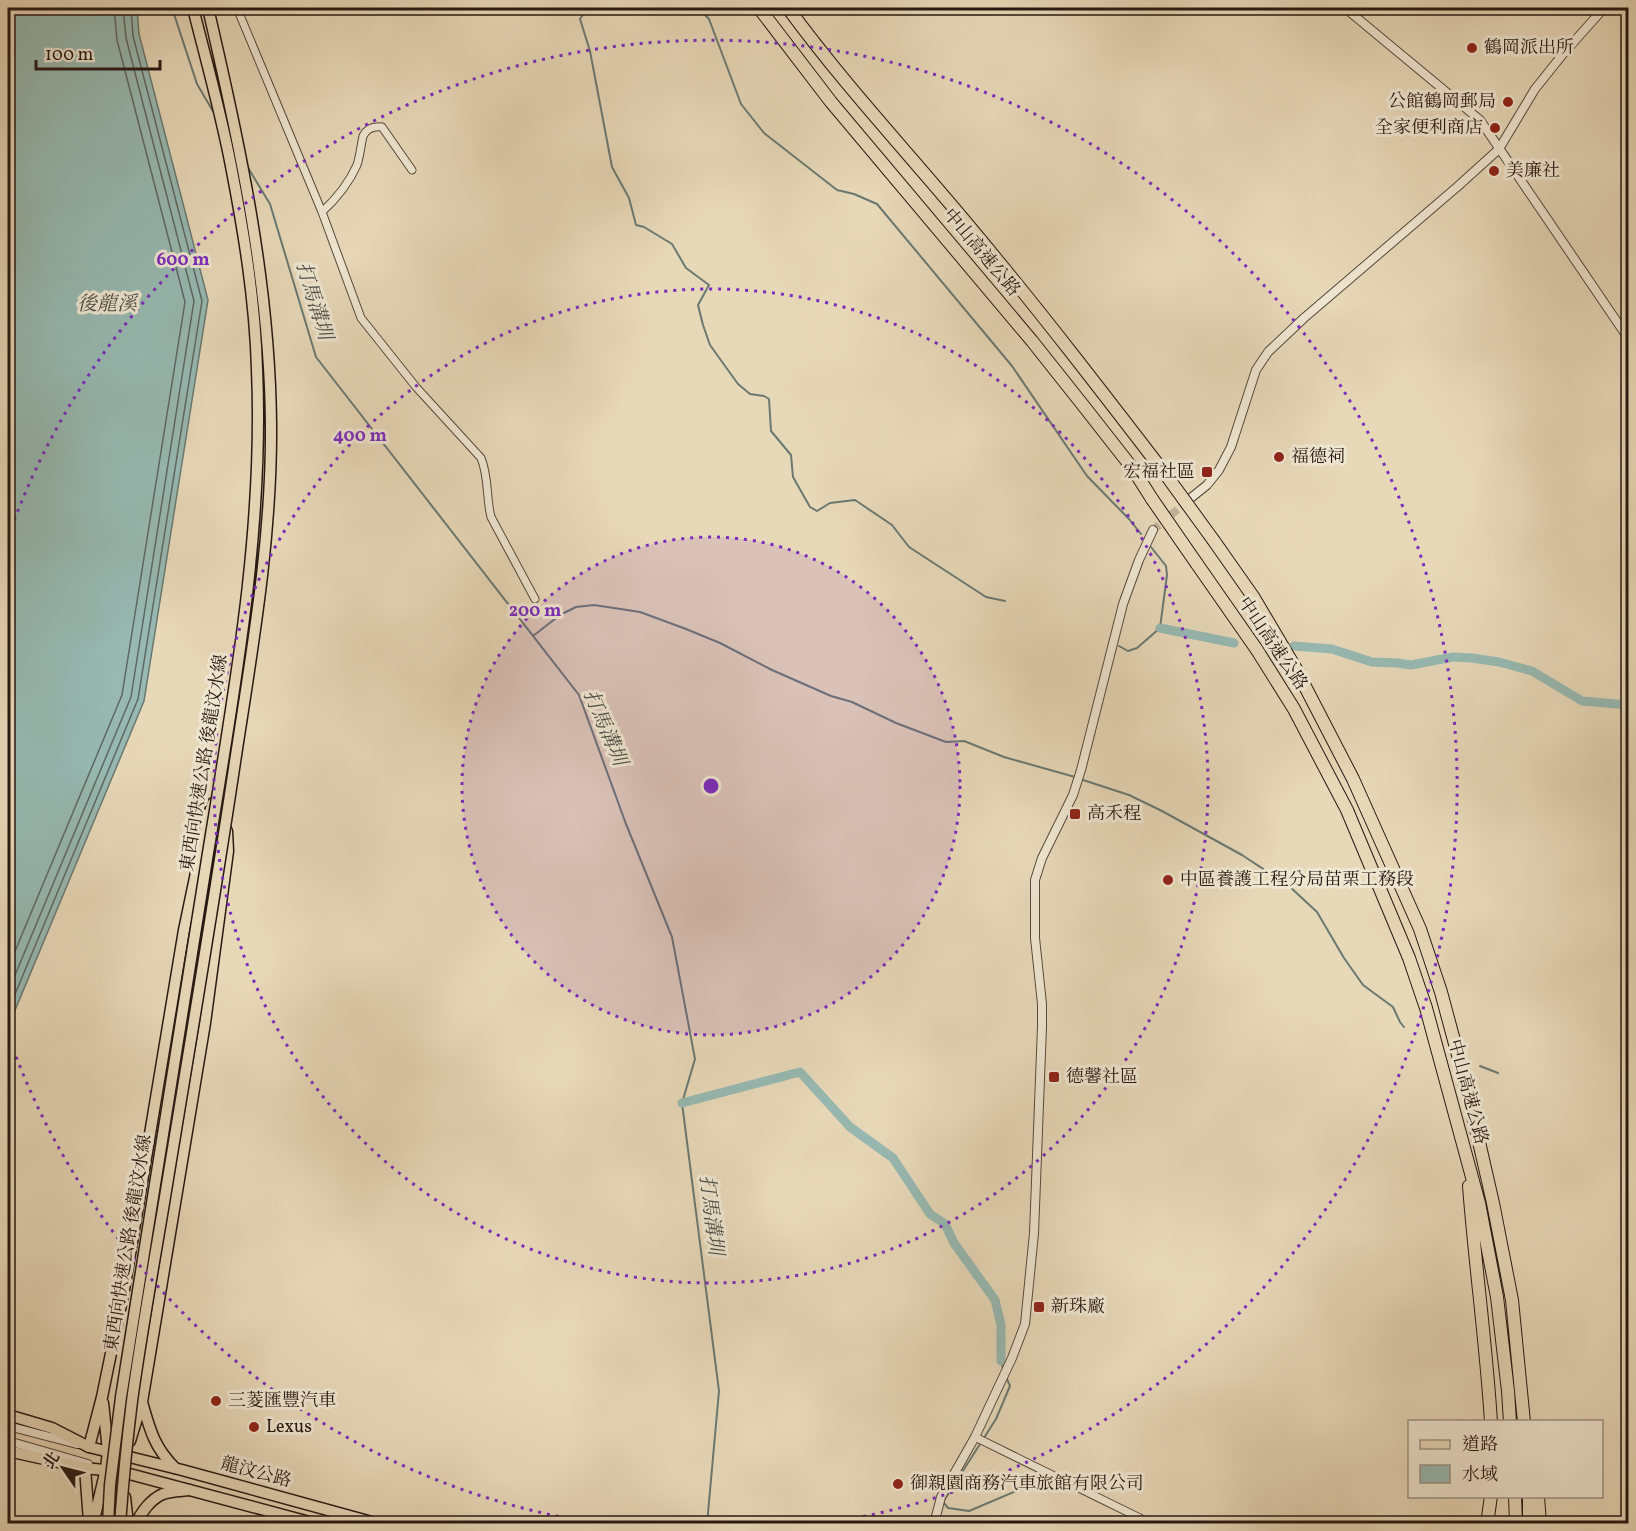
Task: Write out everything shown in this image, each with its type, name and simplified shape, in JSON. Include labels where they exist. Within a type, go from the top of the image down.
[{"type":"highway","name":"中山高速公路","points":[[759,8],[831,102],[1032,341],[1133,469],[1152,500],[1257,650],[1294,709],[1347,810],[1391,912],[1423,998],[1479,1203],[1497,1297],[1510,1420]]},
{"type":"highway","name":"中山高速公路","points":[[788,8],[885,129],[973,231],[1105,395],[1166,475],[1254,598],[1296,669],[1353,779],[1420,929],[1442,992],[1493,1203],[1512,1300],[1524,1420]]},
{"type":"highway","points":[[1467,1161],[1491,1420]]},
{"type":"highway","points":[[1487,1524],[1491,1498]]},
{"type":"highway","points":[[1515,1498],[1516,1524]]},
{"type":"highway","points":[[1529,1498],[1529,1524]]},
{"type":"highway","points":[[1539,1498],[1540,1524]]},
{"type":"main road","name":"東西向快速公路 後龍汶水線","points":[[108,1524],[110,1485],[121,1397],[218,788],[244,612],[256,508],[257,367],[251,283],[232,174],[193,8]]},
{"type":"main road","name":"東西向快速公路 後龍汶水線","points":[[120,1524],[132,1401],[227,817],[265,557],[269,510],[270,369],[261,284],[242,161],[208,8]]},
{"type":"main road","points":[[89,1447],[102,1397],[126,1278],[184,930],[207,820],[218,788]]},
{"type":"main road","points":[[128,1524],[122,1472],[124,1456],[142,1402],[205,1023],[228,851],[227,817]]},
{"type":"main road","points":[[91,1524],[106,1469],[108,1451],[102,1397]]},
{"type":"main road","points":[[142,1402],[152,1435],[162,1456],[175,1468]]},
{"type":"main road","name":"龍汶公路","points":[[8,1415],[52,1428],[89,1447],[379,1524]]},
{"type":"main road","name":"龍汶公路","points":[[8,1451],[85,1468],[122,1472],[317,1524]]},
{"type":"main road","points":[[85,1468],[91,1524]]},
{"type":"main road","points":[[136,1524],[141,1513],[159,1496],[189,1490]]},
{"type":"street","points":[[237,8],[322,212],[361,318],[416,387],[481,458],[485,469],[490,518],[535,599]]},
{"type":"street","points":[[1345,8],[1480,120],[1629,338]]},
{"type":"street","points":[[1192,497],[1219,470],[1231,447],[1256,370],[1268,352],[1499,149],[1535,89],[1604,8]]},
{"type":"street","points":[[322,212],[335,200],[350,177],[357,164],[363,136],[370,128],[382,127],[412,170]]},
{"type":"street","points":[[934,1524],[941,1497],[977,1439],[1025,1324],[1034,1233],[1042,1027],[1042,1004],[1035,938],[1035,880],[1042,858],[1073,795],[1123,604],[1153,530]]},
{"type":"street","points":[[8,1426],[89,1447]]},
{"type":"street","points":[[977,1439],[1152,1524]]},
{"type":"street","points":[[8,1441],[106,1469]]},
{"type":"water","name":"後龍溪","points":[[8,8],[137,8],[139,34],[208,300],[144,701],[8,1027]]},
{"type":"waterway","name":"打馬溝圳","points":[[172,8],[197,84],[214,113]]},
{"type":"waterway","points":[[588,8],[580,19],[590,51],[612,167],[629,198],[636,225],[644,227],[672,244],[686,268],[709,285],[698,305],[710,345],[738,384],[750,394],[769,399],[771,431],[791,455],[793,477],[810,507],[817,511],[830,503],[855,500],[892,525],[909,547],[986,597],[1005,601]]},
{"type":"waterway","points":[[698,8],[709,19],[741,104],[764,133],[837,190],[854,194],[877,204],[1012,366],[1087,476],[1141,534]]},
{"type":"waterway","name":"打馬溝圳","points":[[247,166],[270,204],[316,357],[579,695],[626,824],[672,937],[695,1059],[682,1103],[719,1391],[707,1524]]},
{"type":"waterway","points":[[1119,646],[1128,651],[1137,648],[1160,628],[1167,575],[1166,566],[1151,547]]},
{"type":"waterway","points":[[533,636],[560,615],[576,607],[594,605],[640,612],[720,643],[772,670],[831,696],[852,702],[896,723],[946,742],[964,741],[1004,757],[1075,777]]},
{"type":"waterway","points":[[1160,628],[1234,643]]},
{"type":"waterway","points":[[1294,646],[1332,649],[1372,662],[1411,665],[1453,657],[1499,662],[1532,671],[1582,701],[1628,705]]},
{"type":"waterway","points":[[1080,779],[1129,795],[1162,811],[1242,855],[1289,886],[1317,912],[1363,985],[1393,1007],[1404,1027]]},
{"type":"waterway","points":[[1480,1066],[1498,1073]]},
{"type":"waterway","points":[[682,1103],[800,1072],[850,1127],[893,1158],[930,1214],[945,1224],[954,1243],[995,1300],[1001,1325],[1001,1361]]},
{"type":"waterway","points":[[1001,1361],[1003,1369]]},
{"type":"waterway","points":[[1006,1377],[1010,1386],[996,1419],[943,1502],[948,1508],[969,1511],[1047,1478]]},
{"type":"tunnel","points":[[1153,530],[1190,499]]},
{"type":"place","name":"鶴岡派出所","points":[[1472,48]]},
{"type":"place","name":"公館鶴岡郵局","points":[[1508,102]]},
{"type":"place","name":"全家便利商店","points":[[1495,128]]},
{"type":"place","name":"美廉社","points":[[1494,171]]},
{"type":"place","name":"福德祠","points":[[1279,457]]},
{"type":"place","name":"宏福社區","points":[[1207,472]]},
{"type":"place","name":"高禾程","points":[[1075,814]]},
{"type":"place","name":"中區養護工程分局苗栗工務段","points":[[1168,880]]},
{"type":"place","name":"德馨社區","points":[[1054,1077]]},
{"type":"place","name":"新珠廠","points":[[1039,1307]]},
{"type":"place","name":"三菱匯豐汽車","points":[[216,1401]]},
{"type":"place","name":"Lexus","points":[[254,1427]]},
{"type":"place","name":"御親園商務汽車旅館有限公司","points":[[898,1484]]}]
